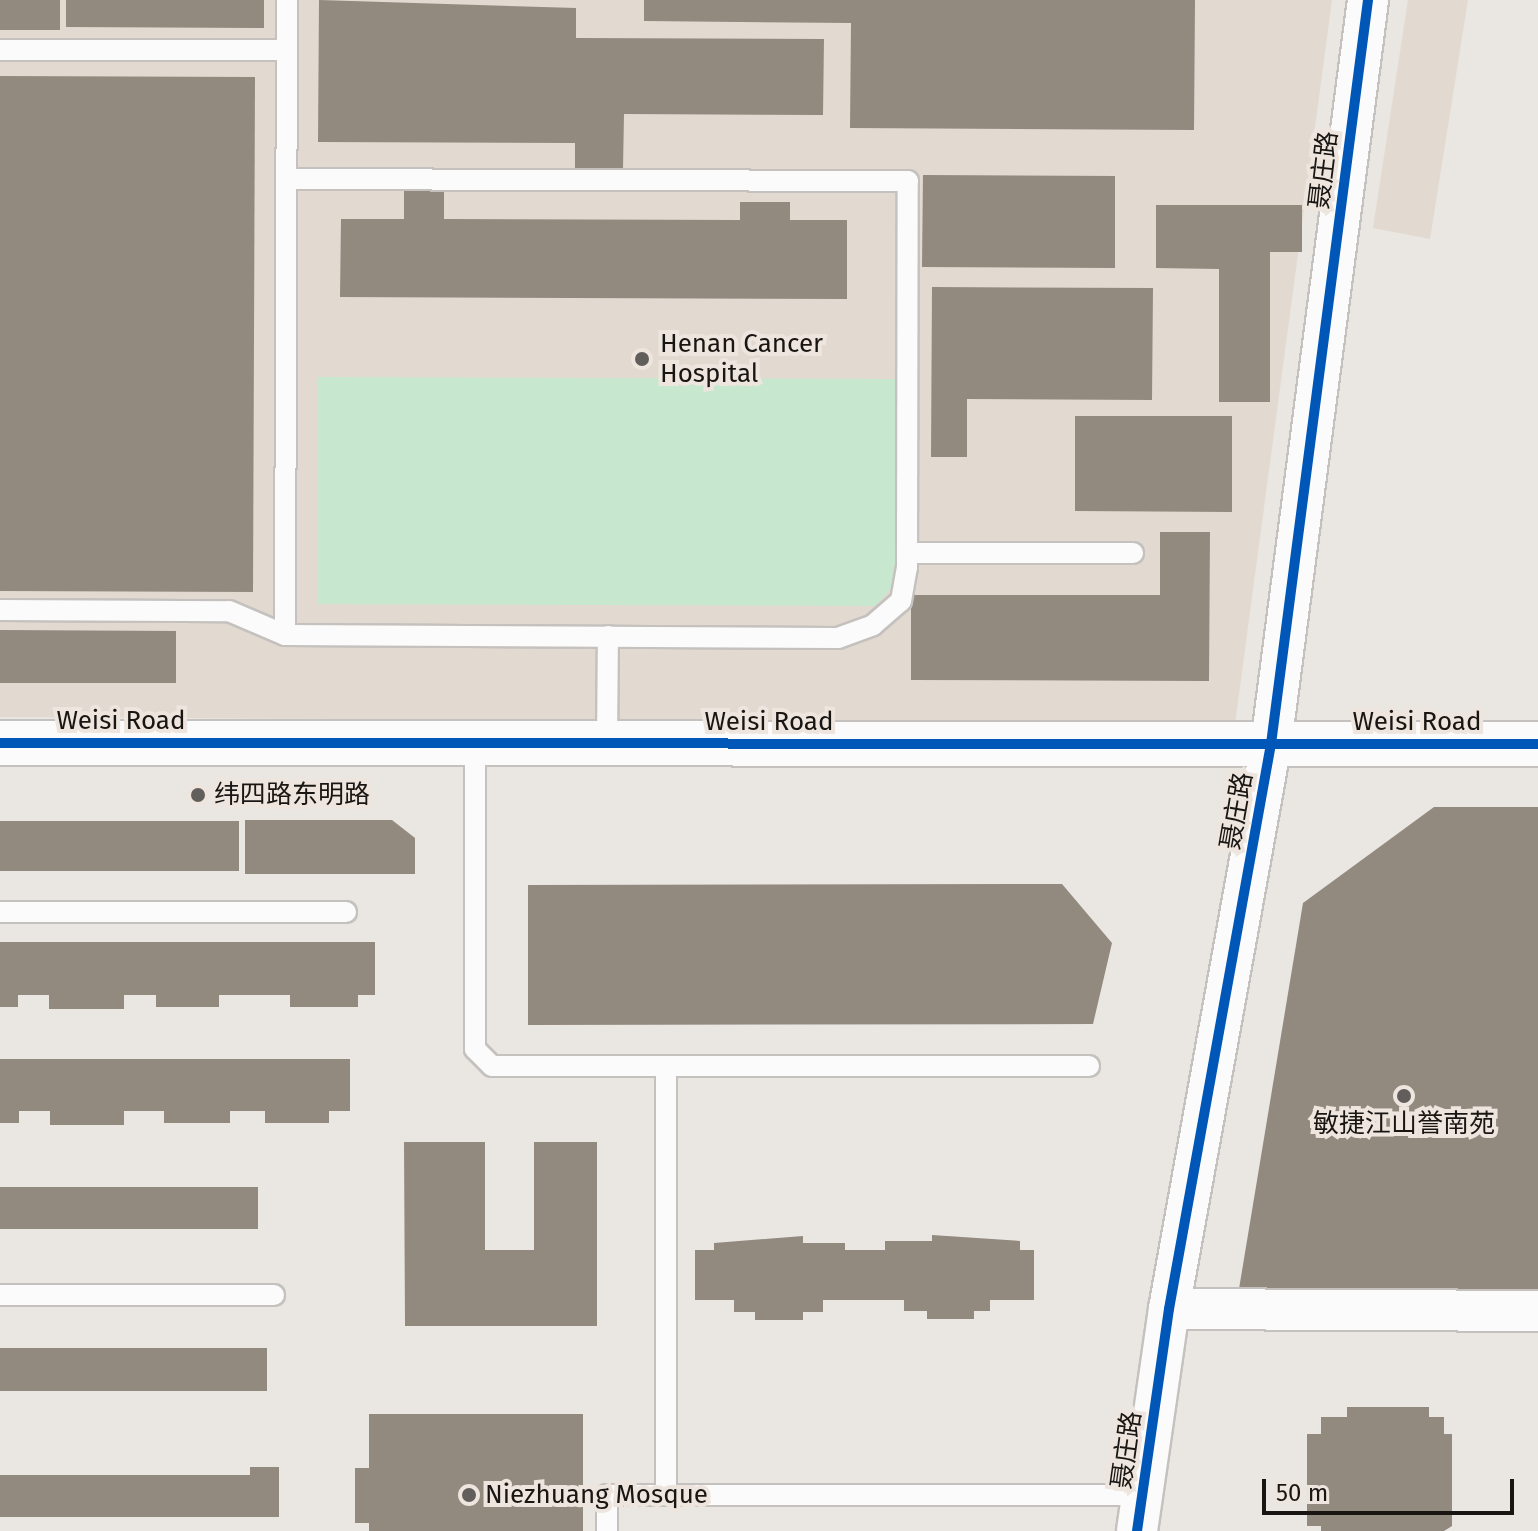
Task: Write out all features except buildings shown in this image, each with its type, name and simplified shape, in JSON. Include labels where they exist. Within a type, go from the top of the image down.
[{"type":"street","name":"聂庄路","points":[[1140,1513],[1169,1309],[1271,744],[1368,0]]},
{"type":"street","name":"Weisi Road","points":[[0,743],[1538,744]]},
{"type":"street","points":[[1169,1309],[1538,1311]]},
{"type":"lane","points":[[285,635],[287,0]]},
{"type":"lane","points":[[0,50],[287,50]]},
{"type":"lane","points":[[0,610],[229,611],[285,635],[838,638],[873,625],[901,601],[907,553],[908,181],[287,179]]},
{"type":"lane","points":[[907,553],[1133,553]]},
{"type":"lane","points":[[607,743],[608,636]]},
{"type":"lane","points":[[475,743],[475,1049],[492,1066],[1089,1066]]},
{"type":"lane","points":[[0,912],[346,912]]},
{"type":"lane","points":[[666,1066],[666,1495]]},
{"type":"lane","points":[[0,1295],[274,1295]]},
{"type":"lane","points":[[607,1531],[607,1495],[1140,1513]]},
{"type":"shaded area","name":"Henan Cancer Hospital","points":[[0,0],[1332,0],[1235,724],[0,717]]},
{"type":"shaded area","points":[[1408,0],[1468,0],[1430,239],[1373,228]]},
{"type":"green space","points":[[318,377],[895,379],[895,584],[875,606],[317,604]]},
{"type":"cycle path","points":[[1137,1531],[1169,1309],[1271,744],[1368,0]]},
{"type":"cycle path","points":[[0,743],[1538,744]]},
{"type":"place","name":"Henan Cancer Hospital","points":[[642,359]]},
{"type":"place","name":"纬四路东明路","points":[[198,795]]},
{"type":"place","name":"敏捷江山誉南苑","points":[[1404,1096]]},
{"type":"place","name":"Niezhuang Mosque","points":[[469,1495]]}]
